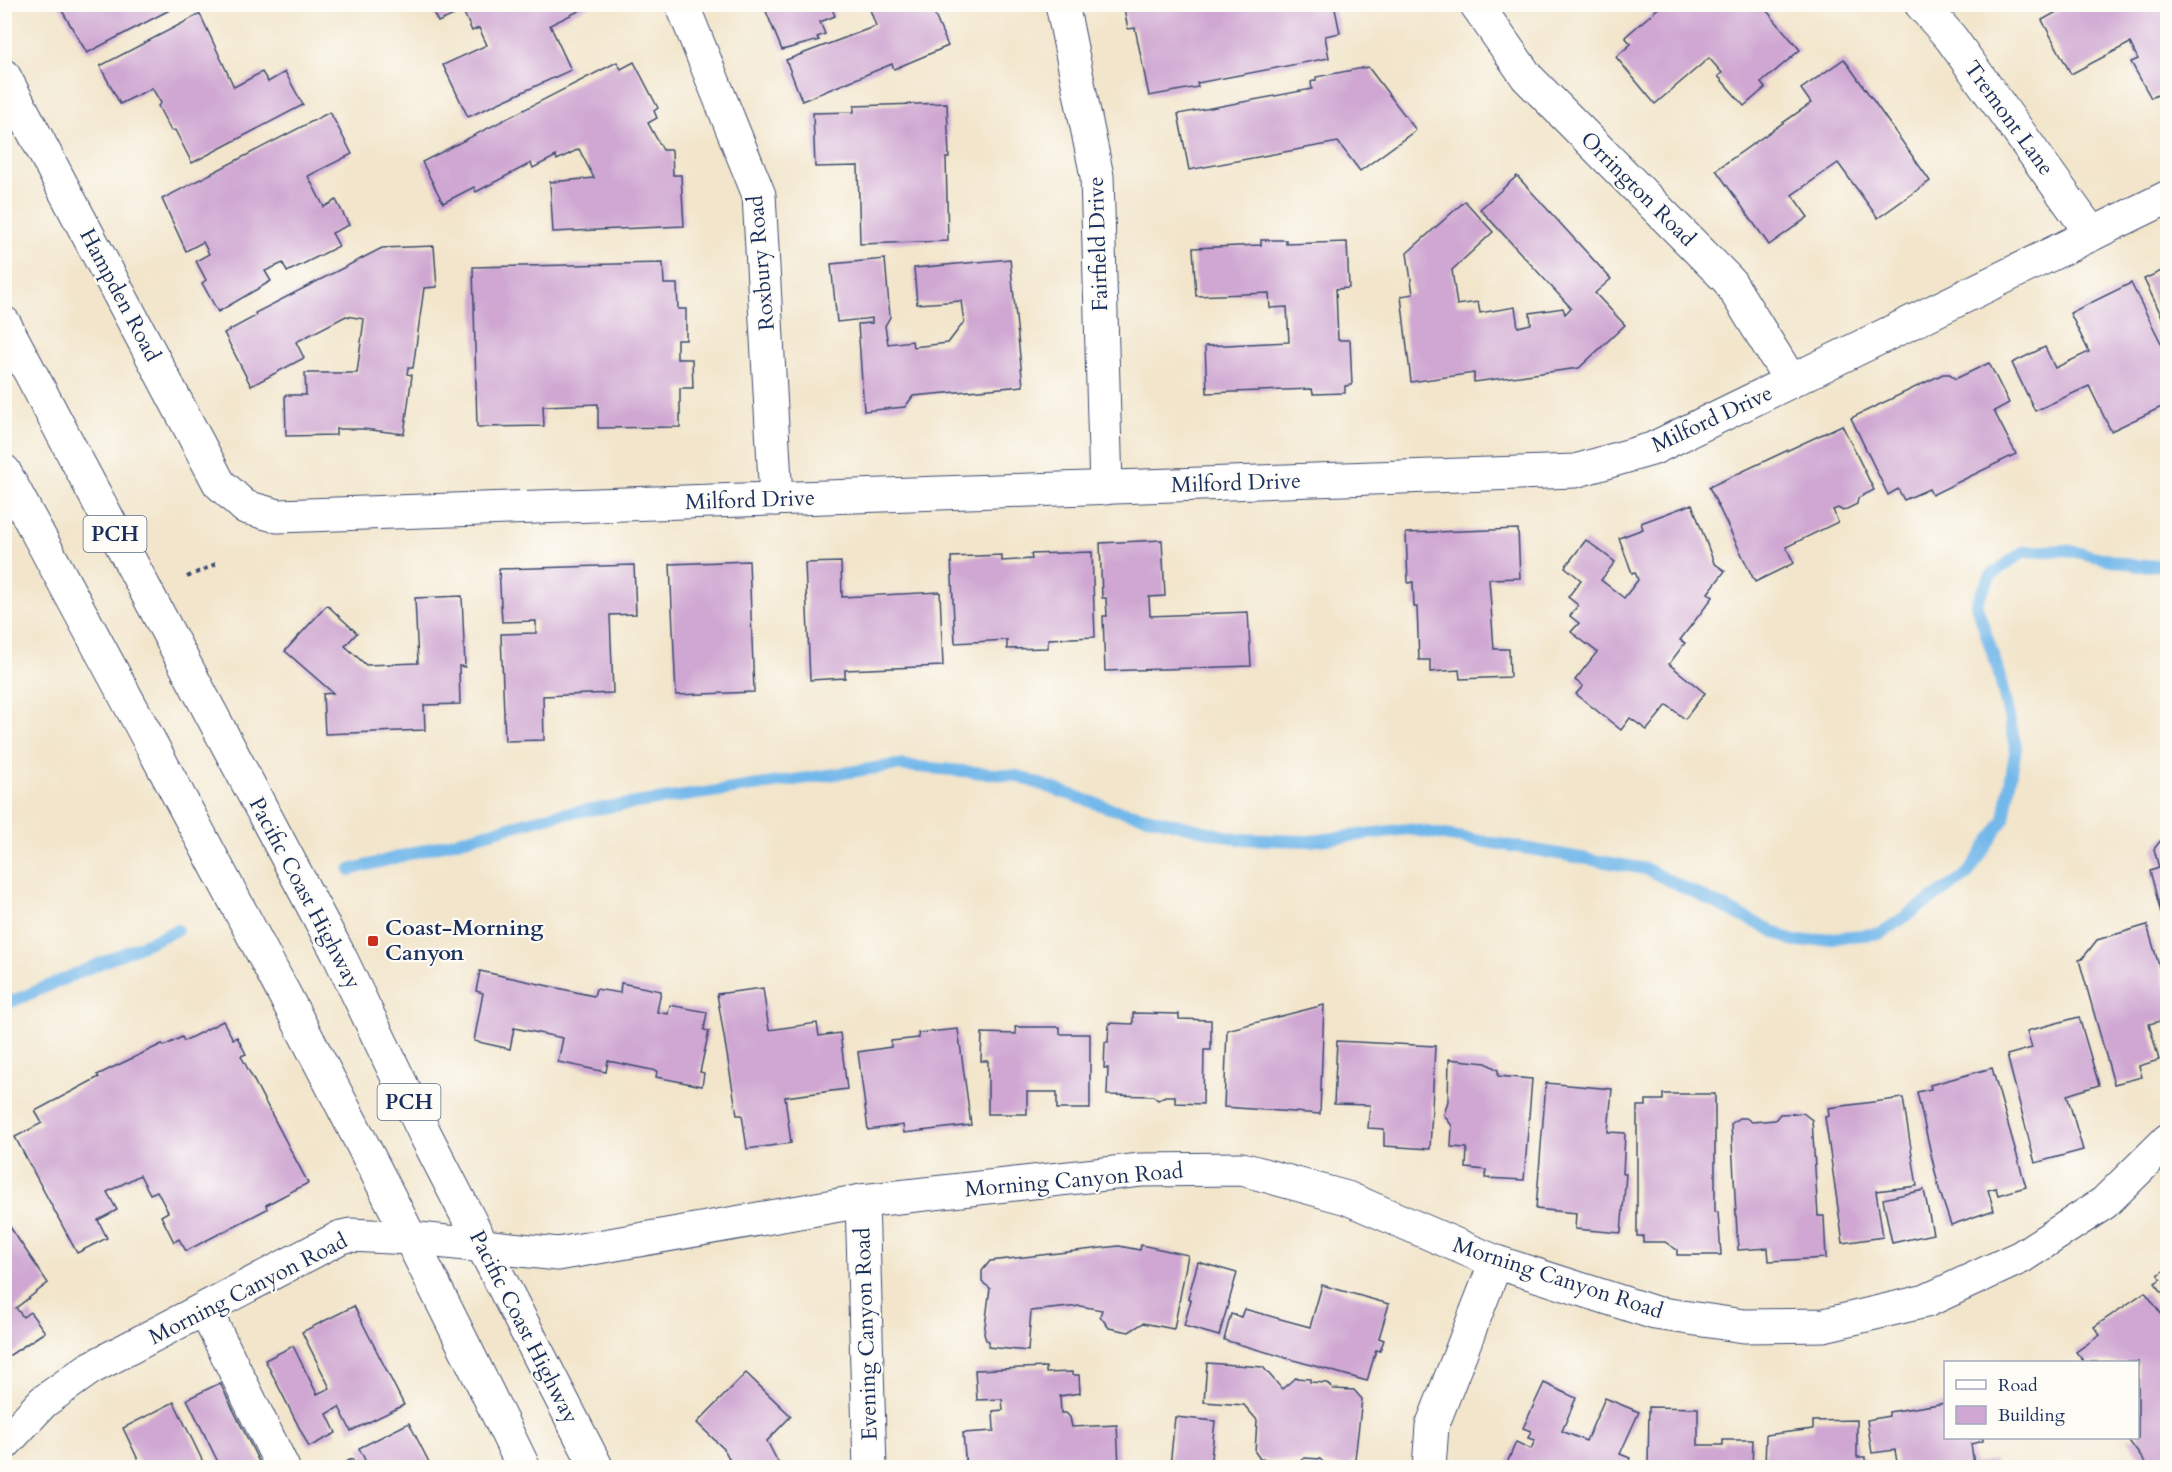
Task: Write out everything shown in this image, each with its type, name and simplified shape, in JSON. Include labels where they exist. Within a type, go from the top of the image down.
[{"type":"main road","name":"Roxbury Road","points":[[682,4],[759,195],[776,499]]},
{"type":"main road","name":"Fairfield Drive","points":[[1062,4],[1097,176],[1106,488]]},
{"type":"main road","name":"Orrington Road","points":[[1476,4],[1527,76],[1729,281],[1791,381]]},
{"type":"main road","name":"Tremont Lane","points":[[1921,4],[1951,38],[2092,234]]},
{"type":"main road","name":"Hampden Road","points":[[4,76],[219,483],[244,507]]},
{"type":"main road","name":"Milford Drive","points":[[244,507],[278,516],[1575,471],[1652,449],[2168,197]]},
{"type":"main road","name":"Pacific Coast Highway","points":[[4,323],[340,957],[482,1246],[597,1467]]},
{"type":"main road","name":"PCH","points":[[4,471],[172,783],[410,1238],[524,1467]]},
{"type":"main road","name":"Morning Canyon Road","points":[[4,1444],[43,1402],[89,1369],[341,1237],[350,1235],[410,1238],[558,1254],[862,1201],[1141,1170],[1242,1169],[1347,1198],[1496,1262],[1655,1313],[1744,1326],[1824,1325],[1926,1301],[2020,1257],[2104,1203],[2168,1140]]},
{"type":"main road","name":"Evening Canyon Road","points":[[862,1201],[870,1467]]},
{"type":"main road","points":[[1429,1467],[1432,1426],[1496,1262]]},
{"type":"main road","points":[[205,1310],[283,1467]]},
{"type":"path","points":[[187,577],[218,563]]},
{"type":"building","points":[[58,4],[181,4],[87,53]]},
{"type":"building","points":[[429,4],[593,4],[550,25],[571,70],[468,117],[443,65],[487,45],[479,28],[472,31],[463,11],[438,22]]},
{"type":"building","points":[[763,4],[830,4],[835,16],[820,22],[825,34],[817,37],[819,40],[782,50]]},
{"type":"building","points":[[868,4],[930,4],[948,46],[894,69],[892,64],[802,101],[786,60],[876,26]]},
{"type":"building","points":[[1123,4],[1334,4],[1340,33],[1325,36],[1329,58],[1197,83],[1198,87],[1149,96],[1135,28],[1128,29]]},
{"type":"building","points":[[1663,4],[1761,4],[1800,50],[1761,83],[1765,88],[1744,106],[1718,76],[1722,73],[1709,58],[1655,104],[1616,57],[1631,44],[1625,37]]},
{"type":"building","points":[[2071,4],[2168,4],[2168,90],[2151,98],[2131,62],[2138,59],[2130,43],[2071,74],[2042,20]]},
{"type":"building","points":[[200,14],[234,87],[262,72],[268,82],[285,72],[303,105],[192,163],[175,130],[171,131],[158,106],[161,103],[152,88],[120,104],[100,66]]},
{"type":"building","points":[[1844,59],[1930,181],[1878,218],[1838,163],[1792,195],[1808,217],[1769,245],[1716,170],[1811,103],[1801,89]]},
{"type":"building","points":[[617,62],[621,69],[634,62],[658,108],[654,111],[657,118],[648,123],[663,150],[672,150],[673,175],[681,175],[684,226],[553,232],[550,182],[594,178],[579,149],[557,160],[556,156],[533,168],[531,163],[476,192],[474,187],[443,203],[422,162]]},
{"type":"building","points":[[1368,67],[1416,130],[1360,171],[1338,142],[1189,170],[1178,114],[1312,89],[1311,82],[1316,80],[1316,77]]},
{"type":"building","points":[[947,103],[948,241],[860,244],[858,166],[815,167],[813,113],[854,112],[854,106]]},
{"type":"building","points":[[330,112],[352,154],[308,176],[324,207],[336,200],[349,225],[332,233],[339,246],[287,272],[283,263],[265,271],[271,281],[218,312],[202,283],[206,280],[196,261],[209,254],[203,242],[186,251],[162,199]]},
{"type":"building","points":[[1517,176],[1611,279],[1595,293],[1625,325],[1579,368],[1474,382],[1474,373],[1411,382],[1401,296],[1413,294],[1407,253],[1465,201],[1493,232],[1452,270],[1457,305],[1478,302],[1480,313],[1515,307],[1518,327],[1531,324],[1530,313],[1563,308],[1565,314],[1571,308],[1480,209]]},
{"type":"building","points":[[1261,240],[1286,240],[1286,244],[1347,242],[1349,288],[1336,289],[1338,340],[1350,340],[1352,385],[1345,386],[1345,393],[1313,394],[1312,389],[1207,393],[1205,346],[1289,342],[1287,307],[1270,308],[1269,293],[1196,296],[1193,248],[1261,245]]},
{"type":"building","points":[[434,246],[437,287],[424,288],[413,368],[408,368],[407,374],[412,375],[404,434],[363,429],[336,429],[336,435],[286,436],[285,395],[306,395],[305,373],[357,373],[364,319],[346,316],[296,342],[304,358],[251,386],[224,333],[256,316],[255,313],[382,248]]},
{"type":"building","points":[[885,259],[890,317],[885,326],[888,344],[912,341],[913,347],[948,343],[964,322],[961,301],[917,304],[914,268],[1010,259],[1023,386],[913,396],[905,407],[864,411],[858,324],[872,323],[872,318],[837,322],[831,264]]},
{"type":"building","points":[[663,263],[664,284],[677,284],[678,309],[686,309],[686,340],[677,340],[677,359],[692,359],[693,388],[680,388],[680,427],[598,428],[598,404],[543,406],[544,426],[477,427],[473,267]]},
{"type":"building","points":[[2168,268],[2168,324],[2166,325],[2144,279]]},
{"type":"building","points":[[2131,283],[2168,357],[2168,404],[2111,431],[2089,386],[2035,411],[2012,363],[2045,347],[2055,368],[2089,352],[2070,313]]},
{"type":"building","points":[[1989,363],[2009,403],[1994,411],[2016,454],[1932,495],[1929,489],[1904,500],[1898,489],[1888,495],[1851,418],[1943,374],[1950,374],[1955,379]]},
{"type":"building","points":[[1842,425],[1874,490],[1858,498],[1857,504],[1843,511],[1838,508],[1833,510],[1838,522],[1786,547],[1794,563],[1755,582],[1709,487]]},
{"type":"building","points":[[1692,504],[1714,563],[1725,571],[1708,593],[1713,597],[1680,640],[1685,643],[1669,664],[1705,693],[1685,719],[1667,705],[1647,730],[1630,718],[1621,730],[1576,694],[1583,686],[1575,680],[1597,652],[1571,632],[1579,623],[1570,616],[1578,605],[1568,597],[1581,580],[1565,567],[1586,540],[1615,562],[1601,580],[1624,598],[1638,580],[1635,572],[1632,573],[1619,538],[1643,529],[1641,523]]},
{"type":"building","points":[[1518,529],[1520,578],[1489,579],[1494,649],[1509,649],[1510,677],[1460,679],[1459,670],[1430,672],[1430,660],[1419,660],[1417,607],[1414,607],[1413,582],[1408,583],[1406,533]]},
{"type":"building","points":[[1162,540],[1165,596],[1149,597],[1150,616],[1248,612],[1251,666],[1105,671],[1103,616],[1107,616],[1106,598],[1102,598],[1100,543]]},
{"type":"building","points":[[1092,552],[1095,637],[1048,639],[1048,648],[1007,649],[1007,640],[955,643],[951,557],[1002,555],[1002,561],[1032,559],[1031,554]]},
{"type":"building","points":[[749,561],[754,692],[676,695],[670,564]]},
{"type":"building","points":[[841,562],[842,597],[940,592],[943,666],[845,670],[845,678],[810,680],[805,563]]},
{"type":"building","points":[[634,565],[636,614],[610,615],[613,693],[543,696],[544,740],[505,741],[501,634],[536,633],[536,621],[502,622],[499,569]]},
{"type":"building","points":[[462,596],[465,667],[459,666],[460,704],[424,705],[425,730],[325,734],[323,694],[333,693],[285,651],[327,605],[357,633],[345,646],[366,665],[418,663],[415,598]]},
{"type":"building","points":[[2165,835],[2168,835],[2167,936],[2150,871],[2159,868],[2154,849]]},
{"type":"building","points":[[2147,925],[2168,996],[2168,1019],[2149,1024],[2159,1060],[2139,1066],[2142,1077],[2114,1084],[2079,960],[2097,940]]},
{"type":"building","points":[[480,971],[594,996],[596,989],[620,993],[621,983],[661,991],[657,1012],[668,1014],[670,1005],[707,1012],[704,1030],[709,1031],[700,1072],[704,1073],[702,1086],[656,1077],[657,1071],[608,1061],[606,1072],[558,1062],[563,1038],[514,1028],[510,1049],[474,1041],[483,993],[476,991]]},
{"type":"building","points":[[763,988],[769,1030],[817,1023],[819,1036],[840,1033],[847,1089],[785,1097],[791,1143],[747,1149],[742,1115],[737,1115],[717,994]]},
{"type":"building","points":[[1324,1005],[1320,1114],[1224,1107],[1227,1030]]},
{"type":"building","points":[[1133,1013],[1179,1014],[1179,1019],[1211,1020],[1211,1050],[1204,1050],[1203,1104],[1175,1103],[1175,1096],[1165,1096],[1158,1100],[1153,1096],[1107,1095],[1108,1068],[1104,1068],[1105,1042],[1108,1042],[1109,1023],[1133,1024]]},
{"type":"building","points":[[2079,1017],[2099,1085],[2067,1095],[2083,1150],[2035,1163],[2007,1055],[2032,1048],[2027,1031]]},
{"type":"building","points":[[223,1021],[233,1039],[237,1037],[246,1054],[241,1056],[308,1183],[266,1205],[267,1209],[186,1251],[179,1239],[174,1242],[161,1216],[168,1212],[157,1191],[150,1194],[140,1175],[107,1192],[117,1210],[98,1220],[107,1238],[77,1253],[15,1137],[42,1123],[35,1111],[99,1077],[97,1075],[162,1044],[164,1046],[182,1037],[184,1041]]},
{"type":"building","points":[[1015,1027],[1060,1027],[1060,1034],[1090,1034],[1090,1109],[1057,1109],[1057,1092],[1027,1092],[1027,1114],[988,1114],[988,1061],[981,1061],[982,1033],[1016,1034]]},
{"type":"building","points":[[958,1029],[971,1125],[904,1133],[903,1125],[868,1130],[858,1052],[891,1047],[891,1041],[919,1038],[918,1033]]},
{"type":"building","points":[[1337,1041],[1435,1046],[1430,1149],[1384,1146],[1384,1129],[1368,1128],[1370,1105],[1334,1104]]},
{"type":"building","points":[[1449,1059],[1486,1063],[1498,1070],[1498,1076],[1532,1079],[1524,1180],[1485,1178],[1486,1170],[1466,1168],[1467,1148],[1451,1147],[1452,1126],[1444,1115],[1448,1101]]},
{"type":"building","points":[[1992,1068],[2026,1187],[1998,1195],[1996,1188],[1988,1190],[1994,1210],[1951,1225],[1939,1189],[1917,1092],[1931,1089],[1930,1085]]},
{"type":"building","points":[[1546,1083],[1612,1089],[1608,1132],[1625,1133],[1623,1174],[1626,1174],[1621,1233],[1575,1229],[1576,1213],[1536,1209]]},
{"type":"building","points":[[1663,1094],[1715,1094],[1715,1212],[1718,1212],[1721,1255],[1677,1255],[1677,1250],[1665,1242],[1643,1242],[1643,1236],[1637,1236],[1637,1106],[1646,1106],[1646,1100],[1663,1100]]},
{"type":"building","points":[[1903,1098],[1917,1186],[1876,1191],[1883,1237],[1843,1243],[1825,1117],[1829,1116],[1828,1108]]},
{"type":"building","points":[[1803,1113],[1812,1120],[1818,1216],[1824,1216],[1826,1258],[1769,1261],[1768,1248],[1738,1250],[1731,1124],[1739,1118],[1746,1118],[1752,1122],[1775,1120],[1780,1114]]},
{"type":"building","points":[[1924,1190],[1933,1234],[1892,1243],[1883,1199]]},
{"type":"building","points":[[10,1227],[48,1283],[16,1308],[23,1317],[30,1312],[45,1332],[4,1359],[4,1231]]},
{"type":"building","points":[[1141,1245],[1188,1255],[1174,1329],[1143,1323],[1129,1332],[1109,1328],[1100,1316],[1102,1310],[1080,1306],[1031,1311],[1028,1351],[988,1347],[989,1341],[986,1340],[984,1334],[990,1288],[982,1282],[982,1271],[990,1261],[1119,1246],[1140,1250]]},
{"type":"building","points":[[1198,1262],[1237,1273],[1219,1336],[1184,1326],[1191,1300],[1188,1298]]},
{"type":"building","points":[[2168,1268],[2168,1300],[2155,1283],[2161,1279],[2158,1275]]},
{"type":"building","points":[[1322,1285],[1389,1304],[1379,1338],[1384,1340],[1380,1351],[1376,1350],[1367,1381],[1224,1340],[1231,1314],[1241,1317],[1244,1309],[1310,1327]]},
{"type":"building","points":[[2145,1292],[2168,1323],[2168,1468],[2149,1468],[2128,1439],[2139,1439],[2139,1361],[2083,1361],[2076,1352],[2100,1335],[2094,1327]]},
{"type":"building","points":[[354,1306],[404,1405],[351,1431],[339,1407],[327,1414],[336,1433],[309,1447],[265,1360],[293,1346],[317,1394],[330,1388],[302,1332]]},
{"type":"building","points":[[1207,1363],[1263,1367],[1282,1389],[1295,1378],[1327,1383],[1333,1389],[1354,1390],[1362,1399],[1355,1459],[1348,1466],[1325,1464],[1320,1459],[1304,1458],[1299,1462],[1260,1459],[1255,1452],[1257,1420],[1244,1405],[1204,1402]]},
{"type":"building","points":[[1046,1367],[1046,1373],[1072,1372],[1072,1375],[1079,1375],[1080,1393],[1060,1396],[1061,1413],[1066,1413],[1070,1417],[1072,1427],[1117,1425],[1119,1466],[966,1468],[963,1433],[994,1431],[993,1411],[1003,1410],[1002,1399],[977,1400],[975,1370]]},
{"type":"building","points":[[746,1373],[791,1416],[767,1441],[781,1468],[734,1468],[724,1449],[697,1423]]},
{"type":"building","points":[[220,1383],[262,1468],[221,1468],[187,1399]]},
{"type":"building","points":[[1544,1383],[1576,1398],[1562,1431],[1586,1441],[1605,1398],[1639,1412],[1620,1454],[1630,1458],[1626,1468],[1505,1468],[1516,1442],[1531,1449],[1535,1440],[1528,1438],[1531,1431],[1523,1428]]},
{"type":"building","points":[[174,1402],[206,1468],[142,1468],[123,1428]]},
{"type":"building","points":[[1944,1403],[1944,1439],[1983,1439],[1983,1441],[1971,1444],[1974,1464],[1995,1460],[1996,1468],[1898,1468],[1895,1450],[1872,1453],[1867,1420],[1889,1416],[1889,1412]]},
{"type":"building","points":[[1649,1407],[1698,1408],[1698,1445],[1723,1445],[1723,1440],[1753,1440],[1752,1468],[1648,1468]]},
{"type":"building","points":[[1175,1417],[1215,1421],[1210,1468],[1170,1466]]},
{"type":"building","points":[[1857,1420],[1857,1457],[1865,1457],[1865,1468],[1765,1468],[1766,1435],[1813,1429],[1813,1421]]},
{"type":"building","points":[[409,1423],[432,1468],[369,1468],[359,1448]]},
{"type":"building","points":[[352,1459],[357,1468],[334,1468]]},
{"type":"waterway","points":[[350,870],[554,815],[897,765],[1017,776],[1109,808],[1238,839],[1310,841],[1408,829],[1547,852],[1646,869],[1795,942],[1881,933],[1967,875],[2004,819],[2016,747],[1998,670],[1976,604],[1991,575],[2023,552],[2067,550],[2137,566],[2168,565]]},
{"type":"waterway","points":[[4,1005],[177,930]]},
{"type":"place","name":"Coast-Morning Canyon","points":[[373,941]]}]
